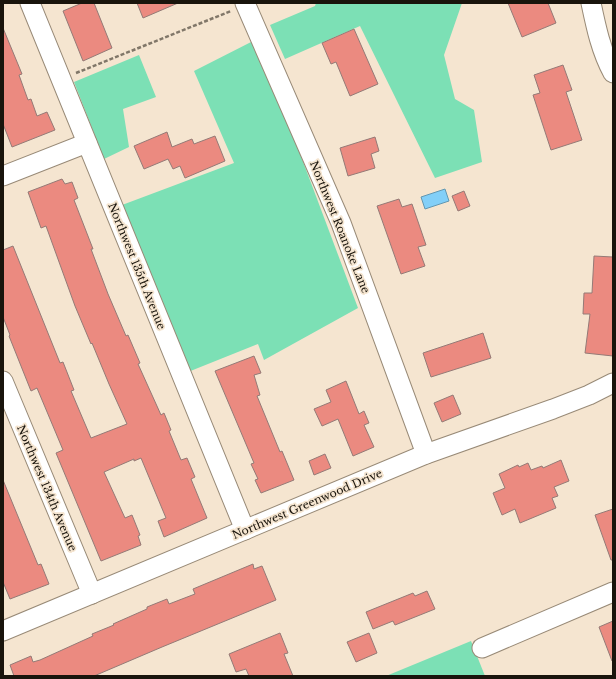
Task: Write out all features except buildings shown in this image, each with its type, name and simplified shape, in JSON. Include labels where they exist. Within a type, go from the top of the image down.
[{"type":"street","name":"Northwest 135th Avenue","points":[[30,3],[245,530]]},
{"type":"street","points":[[591,3],[598,38],[613,73]]},
{"type":"street","name":"Northwest Roanoke Lane","points":[[246,4],[341,224],[426,454]]},
{"type":"street","points":[[3,176],[87,143]]},
{"type":"street","name":"Northwest 134th Avenue","points":[[3,381],[92,594]]},
{"type":"street","name":"Northwest Greenwood Drive","points":[[3,631],[426,454],[553,409],[589,395],[613,383]]},
{"type":"street","points":[[482,648],[613,592]]},
{"type":"path","points":[[61,79],[246,4]]},
{"type":"green space","points":[[316,3],[462,3],[444,55],[455,99],[474,110],[482,162],[435,178],[360,26],[285,59],[270,25],[315,6]]},
{"type":"green space","points":[[257,39],[358,308],[264,360],[258,344],[188,372],[122,205],[234,163],[194,71]]},
{"type":"green space","points":[[139,55],[156,97],[123,109],[129,147],[104,159],[74,82]]},
{"type":"green space","points":[[471,641],[485,676],[386,676]]},
{"type":"water","points":[[445,189],[449,201],[425,209],[421,197]]}]
